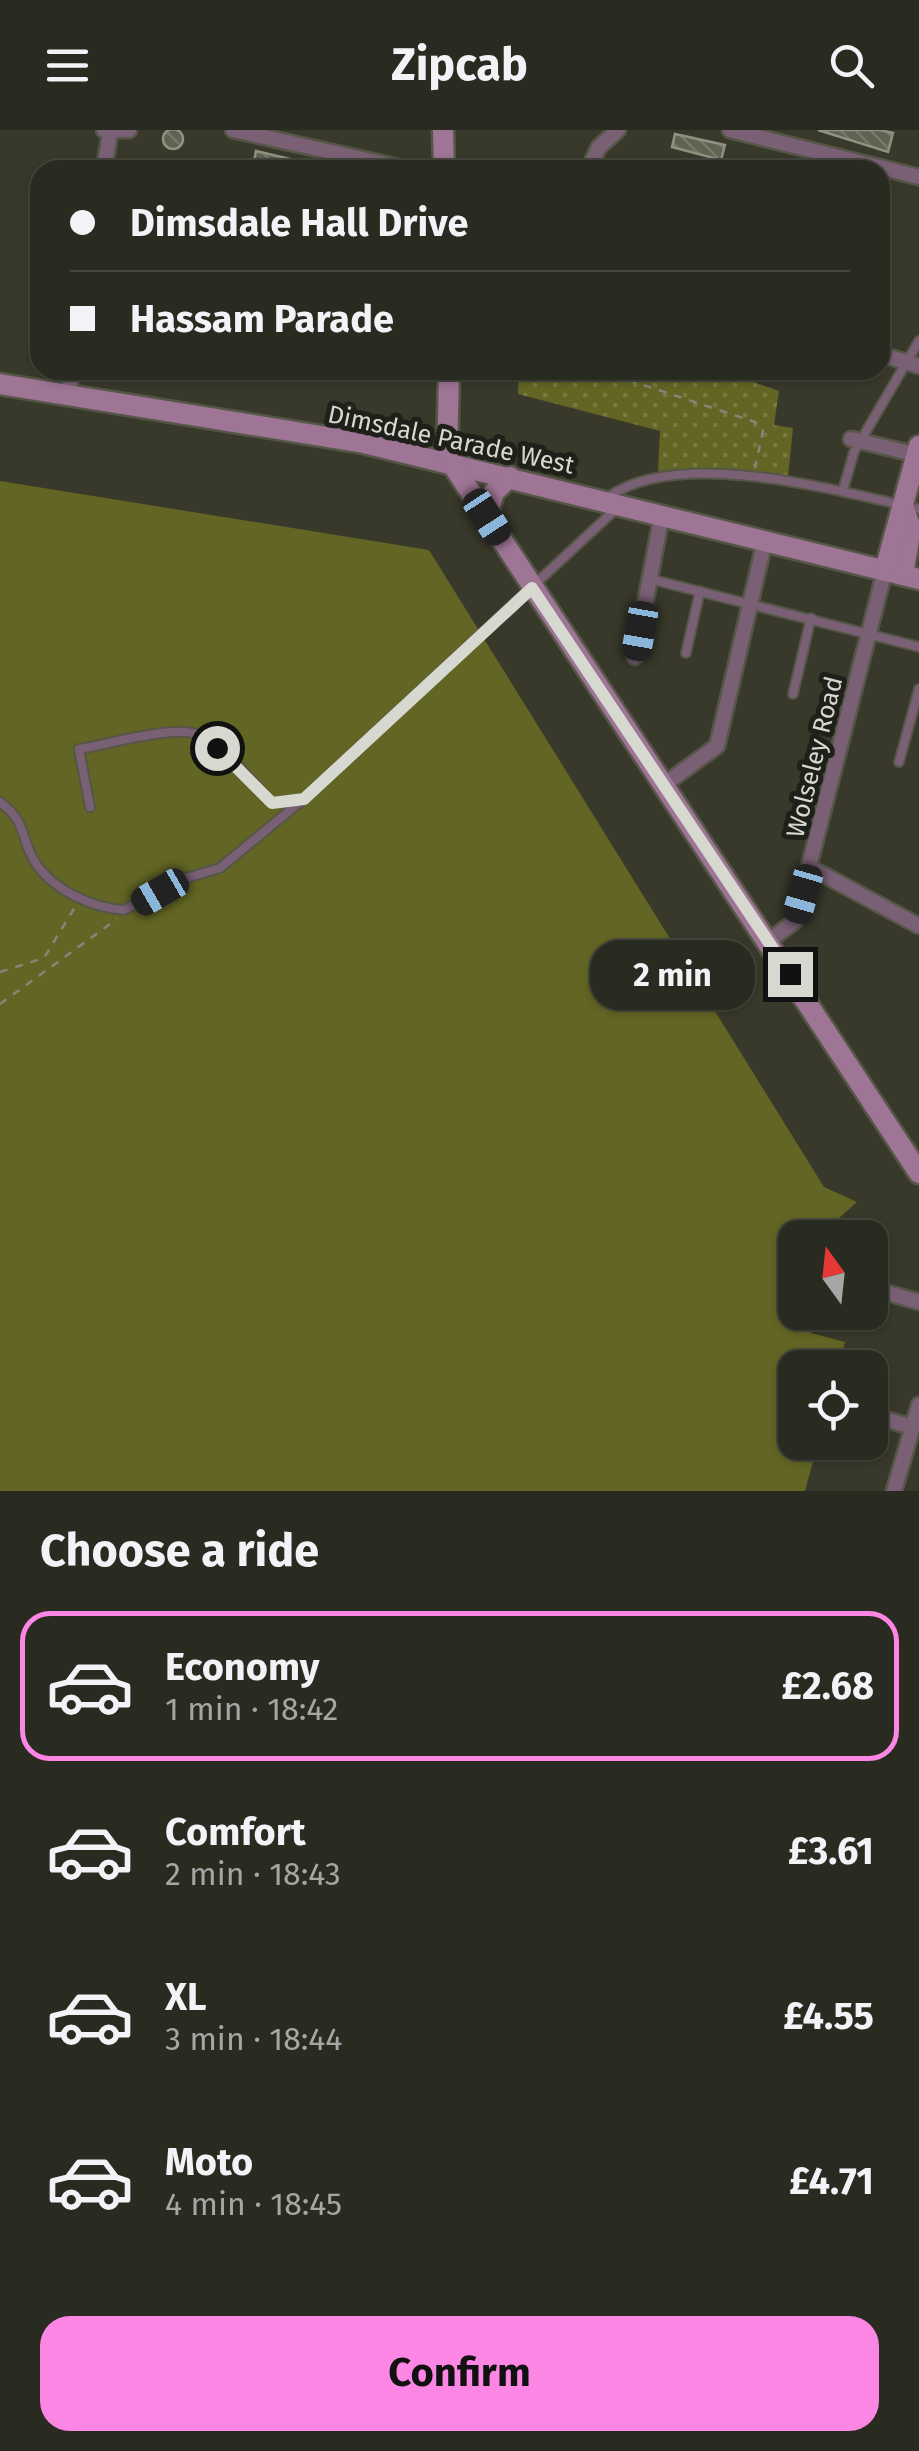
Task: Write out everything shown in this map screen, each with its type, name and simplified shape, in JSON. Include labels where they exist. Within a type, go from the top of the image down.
[{"type":"street","points":[[105,160],[107,132],[129,130]]},
{"type":"street","points":[[233,130],[367,160]]},
{"type":"street","points":[[442,130],[444,160]]},
{"type":"street","points":[[593,160],[599,147],[618,130]]},
{"type":"street","points":[[730,130],[852,160]]},
{"type":"street","points":[[890,170],[919,178]]},
{"type":"street","points":[[68,394],[70,380]]},
{"type":"street","points":[[449,380],[450,463],[919,1173]]},
{"type":"street","name":"Dimsdale Parade West","points":[[0,384],[364,443],[902,574]]},
{"type":"street","points":[[856,440],[916,450],[902,574]]},
{"type":"street","points":[[487,517],[494,492],[510,478]]},
{"type":"street","points":[[635,657],[662,514]]},
{"type":"street","points":[[665,784],[717,746],[765,540]]},
{"type":"street","name":"Wolseley Road","points":[[769,941],[795,921],[869,635],[902,574]]},
{"type":"street","points":[[810,868],[919,926]]},
{"type":"street","points":[[888,1293],[919,1302]]},
{"type":"street","points":[[894,1491],[919,1405]]},
{"type":"street","points":[[888,1420],[912,1427]]},
{"type":"lane","points":[[844,490],[856,440],[913,364],[919,341]]},
{"type":"lane","points":[[0,802],[16,815],[34,861],[55,882],[80,900],[106,909],[131,910],[183,879],[220,868],[304,799],[532,588],[625,485],[650,478],[724,474],[844,490],[910,507]]},
{"type":"lane","points":[[650,578],[919,646]]},
{"type":"lane","points":[[686,653],[700,591]]},
{"type":"lane","points":[[793,694],[811,618]]},
{"type":"lane","points":[[899,762],[919,689]]},
{"type":"lane","points":[[90,808],[79,749],[182,730],[199,734],[272,803],[304,799]]},
{"type":"path","points":[[628,380],[755,422],[762,431],[762,442],[752,479]]},
{"type":"path","points":[[0,972],[44,958],[76,906]]},
{"type":"path","points":[[0,1004],[131,910]]},
{"type":"shaded area","points":[[519,380],[748,380],[779,391],[774,425],[793,428],[788,477],[658,471],[660,431],[518,394]]},
{"type":"shaded area","points":[[0,481],[429,550],[824,1187],[857,1202],[838,1220],[778,1220],[778,1330],[812,1330],[811,1333],[845,1342],[843,1350],[778,1350],[778,1460],[813,1460],[805,1491],[0,1491]]},
{"type":"building","points":[[173,129],[183,139],[173,149],[163,139]]},
{"type":"building","points":[[818,130],[880,130],[893,133],[888,152]]},
{"type":"building","points":[[675,134],[725,145],[721,160],[672,147]]},
{"type":"building","points":[[256,151],[294,160],[254,160]]},
{"type":"route","points":[[217,748],[272,803],[304,799],[532,588],[790,974]]}]
